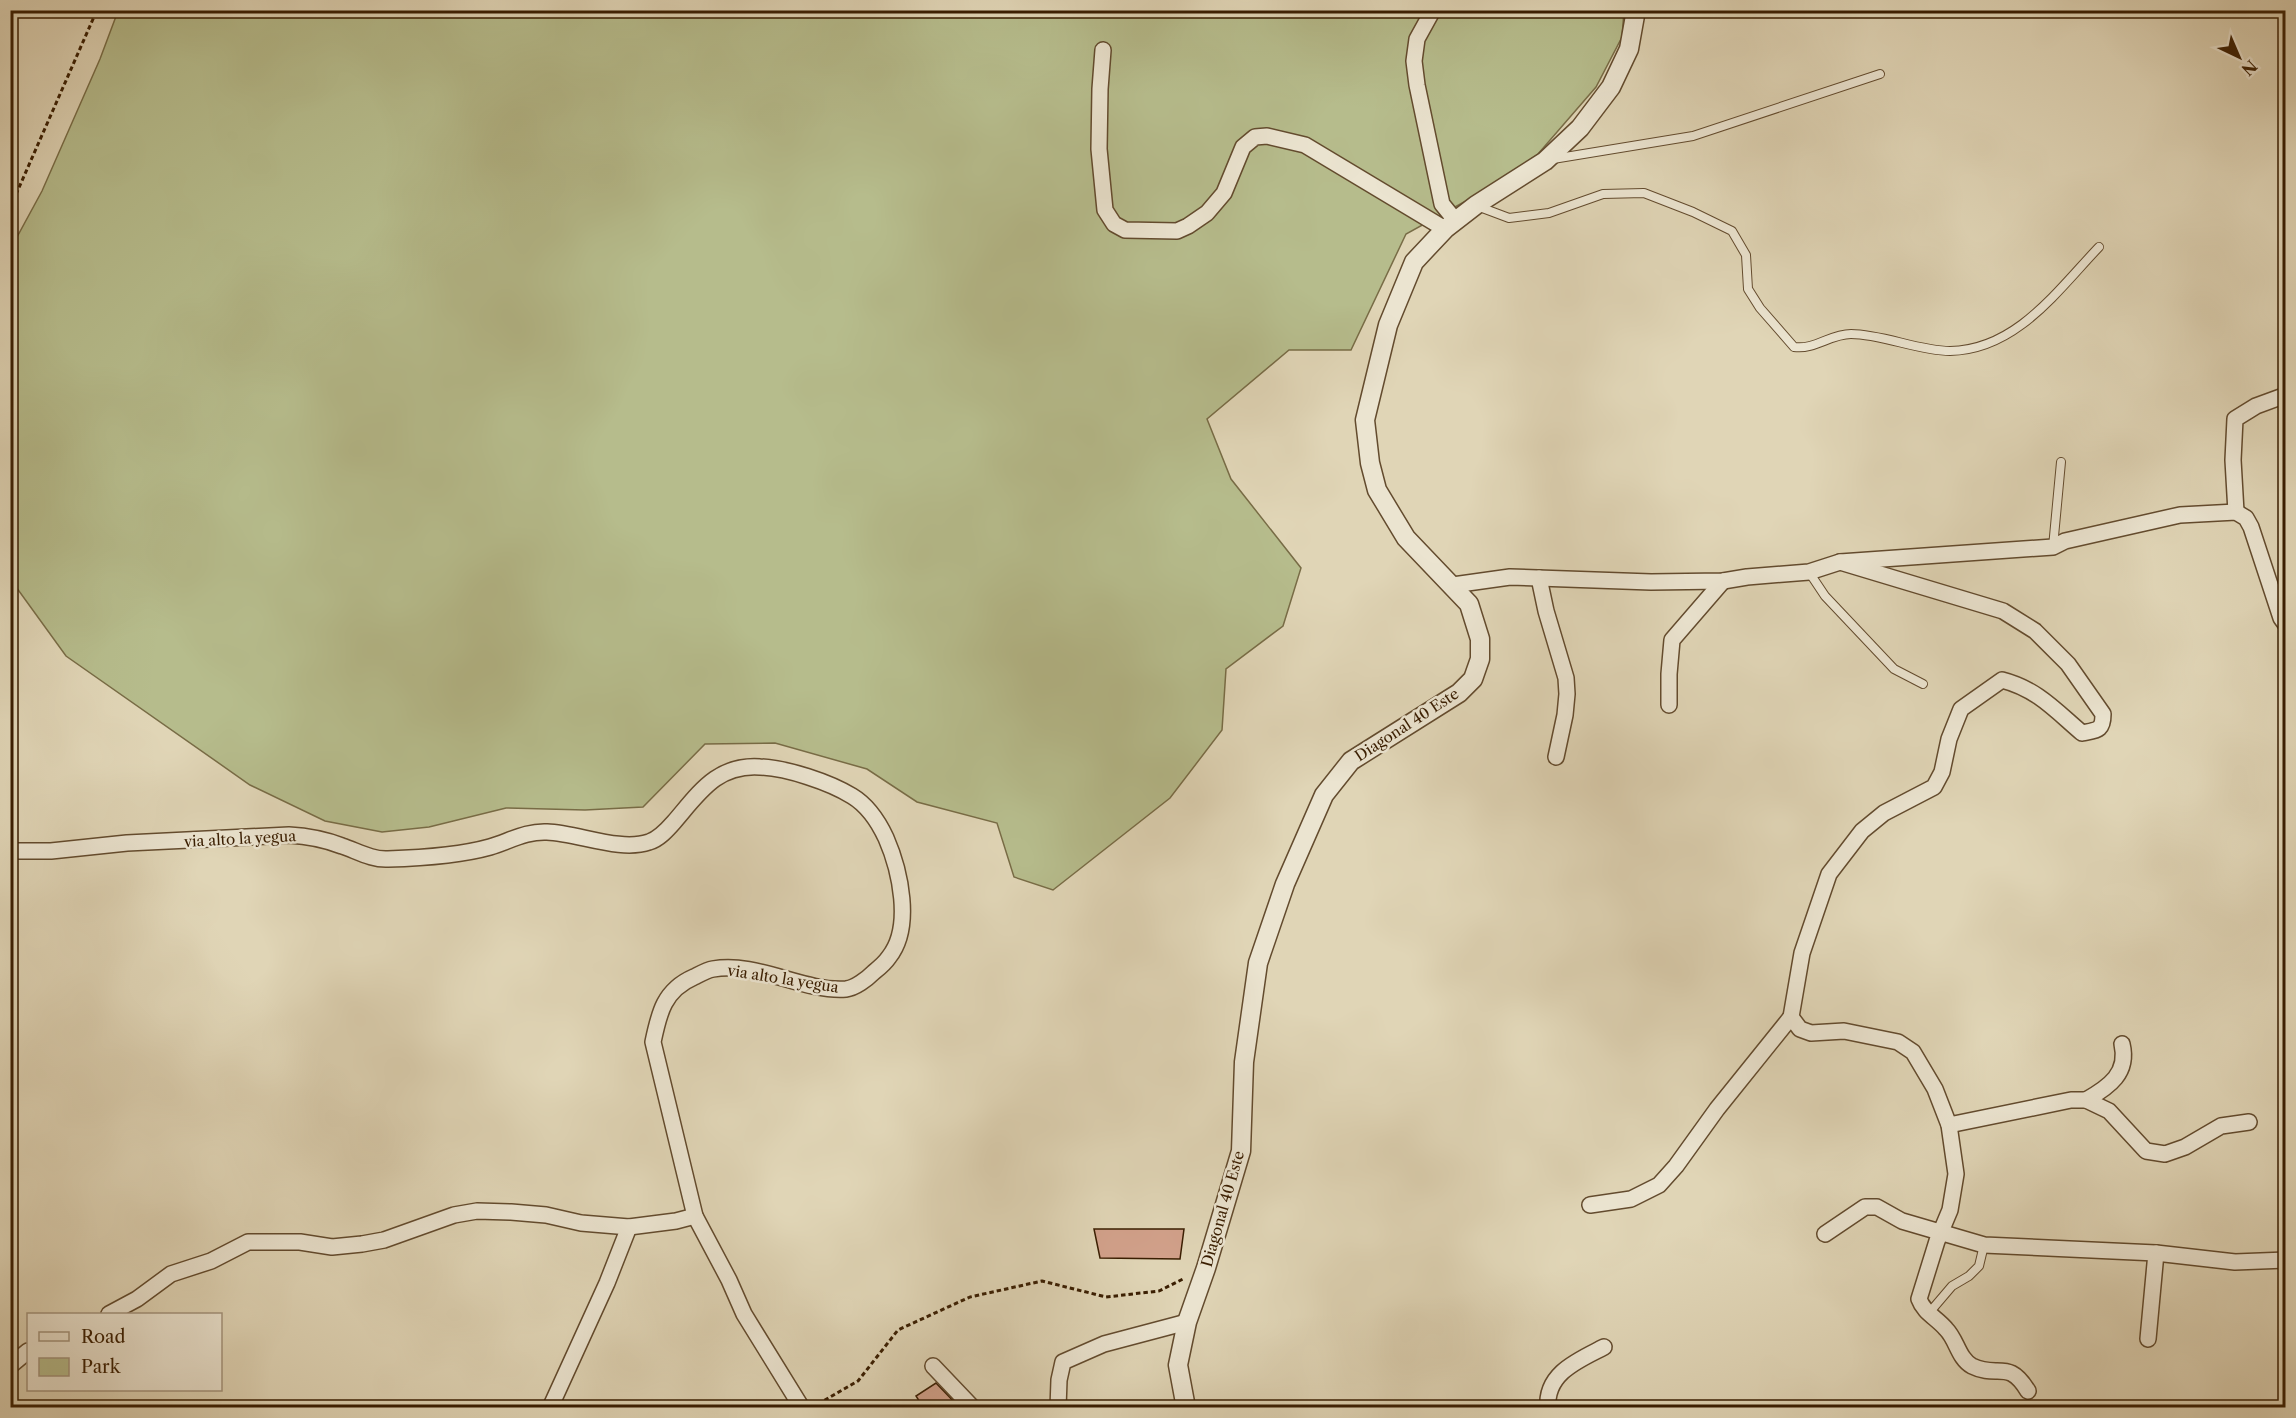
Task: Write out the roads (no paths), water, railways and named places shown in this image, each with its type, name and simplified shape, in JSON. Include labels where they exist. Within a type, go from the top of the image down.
[{"type":"street","points":[[1433,10],[1417,39],[1414,61],[1442,204],[1450,224]]},
{"type":"street","name":"Diagonal 40 Este","points":[[1186,1407],[1178,1365],[1187,1322],[1206,1268],[1241,1151],[1244,1062],[1258,963],[1285,884],[1324,795],[1351,761],[1459,693],[1473,678],[1480,659],[1480,639],[1469,604],[1406,538],[1377,490],[1370,463],[1365,420],[1388,325],[1414,262],[1450,224],[1545,160],[1580,128],[1611,87],[1629,49],[1636,10]]},
{"type":"street","points":[[1103,50],[1099,149],[1105,210],[1108,218],[1119,228],[1132,231],[1177,231],[1198,220],[1216,204],[1224,193],[1243,147],[1255,138],[1267,136],[1305,146],[1450,224]]},
{"type":"street","points":[[2235,512],[2233,460],[2235,419],[2256,406],[2286,395]]},
{"type":"street","points":[[1453,585],[1510,577],[1651,582],[1723,581],[1809,572],[1840,562],[2054,547],[2065,541],[2180,515],[2235,512],[2246,518],[2251,526],[2281,618],[2286,625]]},
{"type":"street","points":[[1590,1205],[1631,1199],[1659,1185],[1791,1017],[1802,953],[1829,874],[1862,831],[1884,813],[1934,787],[1942,772],[1949,739],[1961,709],[2002,680],[2023,686],[2042,698],[2082,733],[2098,730],[2103,723],[2103,714],[2068,664],[2035,631],[2003,611],[1840,562]]},
{"type":"street","points":[[1539,578],[1566,678],[1565,715],[1556,757]]},
{"type":"street","points":[[1669,705],[1672,640],[1723,581]]},
{"type":"street","name":"via alto la yegua","points":[[10,852],[74,850],[127,843],[289,835],[328,841],[362,855],[384,860],[465,852],[491,847],[532,832],[580,836],[610,843],[640,844],[650,842],[663,834],[700,792],[719,775],[736,767],[762,767],[789,772],[823,782],[854,797],[879,824],[893,855],[901,891],[902,927],[890,956],[870,975],[850,989],[825,989],[736,968],[713,969],[686,980],[665,999],[653,1042],[695,1216],[744,1314],[802,1407]]},
{"type":"street","points":[[1791,1017],[1800,1029],[1811,1033],[1844,1031],[1872,1036],[1898,1042],[1913,1052],[1935,1089],[1949,1125],[1956,1174],[1950,1210],[1919,1299],[1922,1308],[1947,1329],[1962,1357],[1973,1366],[1990,1371],[2006,1371],[2019,1376],[2028,1391]]},
{"type":"street","points":[[2086,1100],[2112,1084],[2123,1067],[2122,1044]]},
{"type":"street","points":[[1949,1125],[2071,1100],[2086,1100],[2109,1111],[2146,1151],[2165,1154],[2185,1147],[2221,1126],[2249,1122]]},
{"type":"street","points":[[1825,1234],[1865,1207],[1877,1207],[1902,1221],[1984,1245],[2156,1253],[2235,1262],[2286,1260]]},
{"type":"street","points":[[111,1313],[137,1299],[171,1274],[211,1261],[248,1242],[300,1242],[332,1247],[362,1244],[384,1240],[454,1215],[477,1211],[546,1215],[581,1222],[629,1227],[676,1221],[695,1216]]},
{"type":"street","points":[[550,1407],[607,1283],[629,1227]]},
{"type":"street","points":[[2148,1339],[2156,1253]]},
{"type":"street","points":[[1058,1407],[1059,1380],[1063,1362],[1104,1344],[1187,1322]]},
{"type":"street","points":[[1548,1407],[1547,1399],[1554,1380],[1568,1365],[1604,1347]]},
{"type":"street","points":[[10,1366],[27,1352]]},
{"type":"street","points":[[933,1366],[973,1407]]},
{"type":"lane","points":[[1545,160],[1693,136],[1880,74]]},
{"type":"lane","points":[[1476,205],[1509,218],[1549,213],[1603,194],[1644,193],[1693,212],[1732,231],[1746,255],[1748,289],[1760,308],[1794,347],[1806,349],[1850,334],[1950,351],[1985,345],[2009,334],[2034,316],[2099,247]]},
{"type":"lane","points":[[2054,547],[2061,462]]},
{"type":"lane","points":[[1809,572],[1825,596],[1894,669],[1923,684]]},
{"type":"lane","points":[[1929,1313],[1952,1286],[1969,1276],[1979,1266],[1984,1245]]}]
